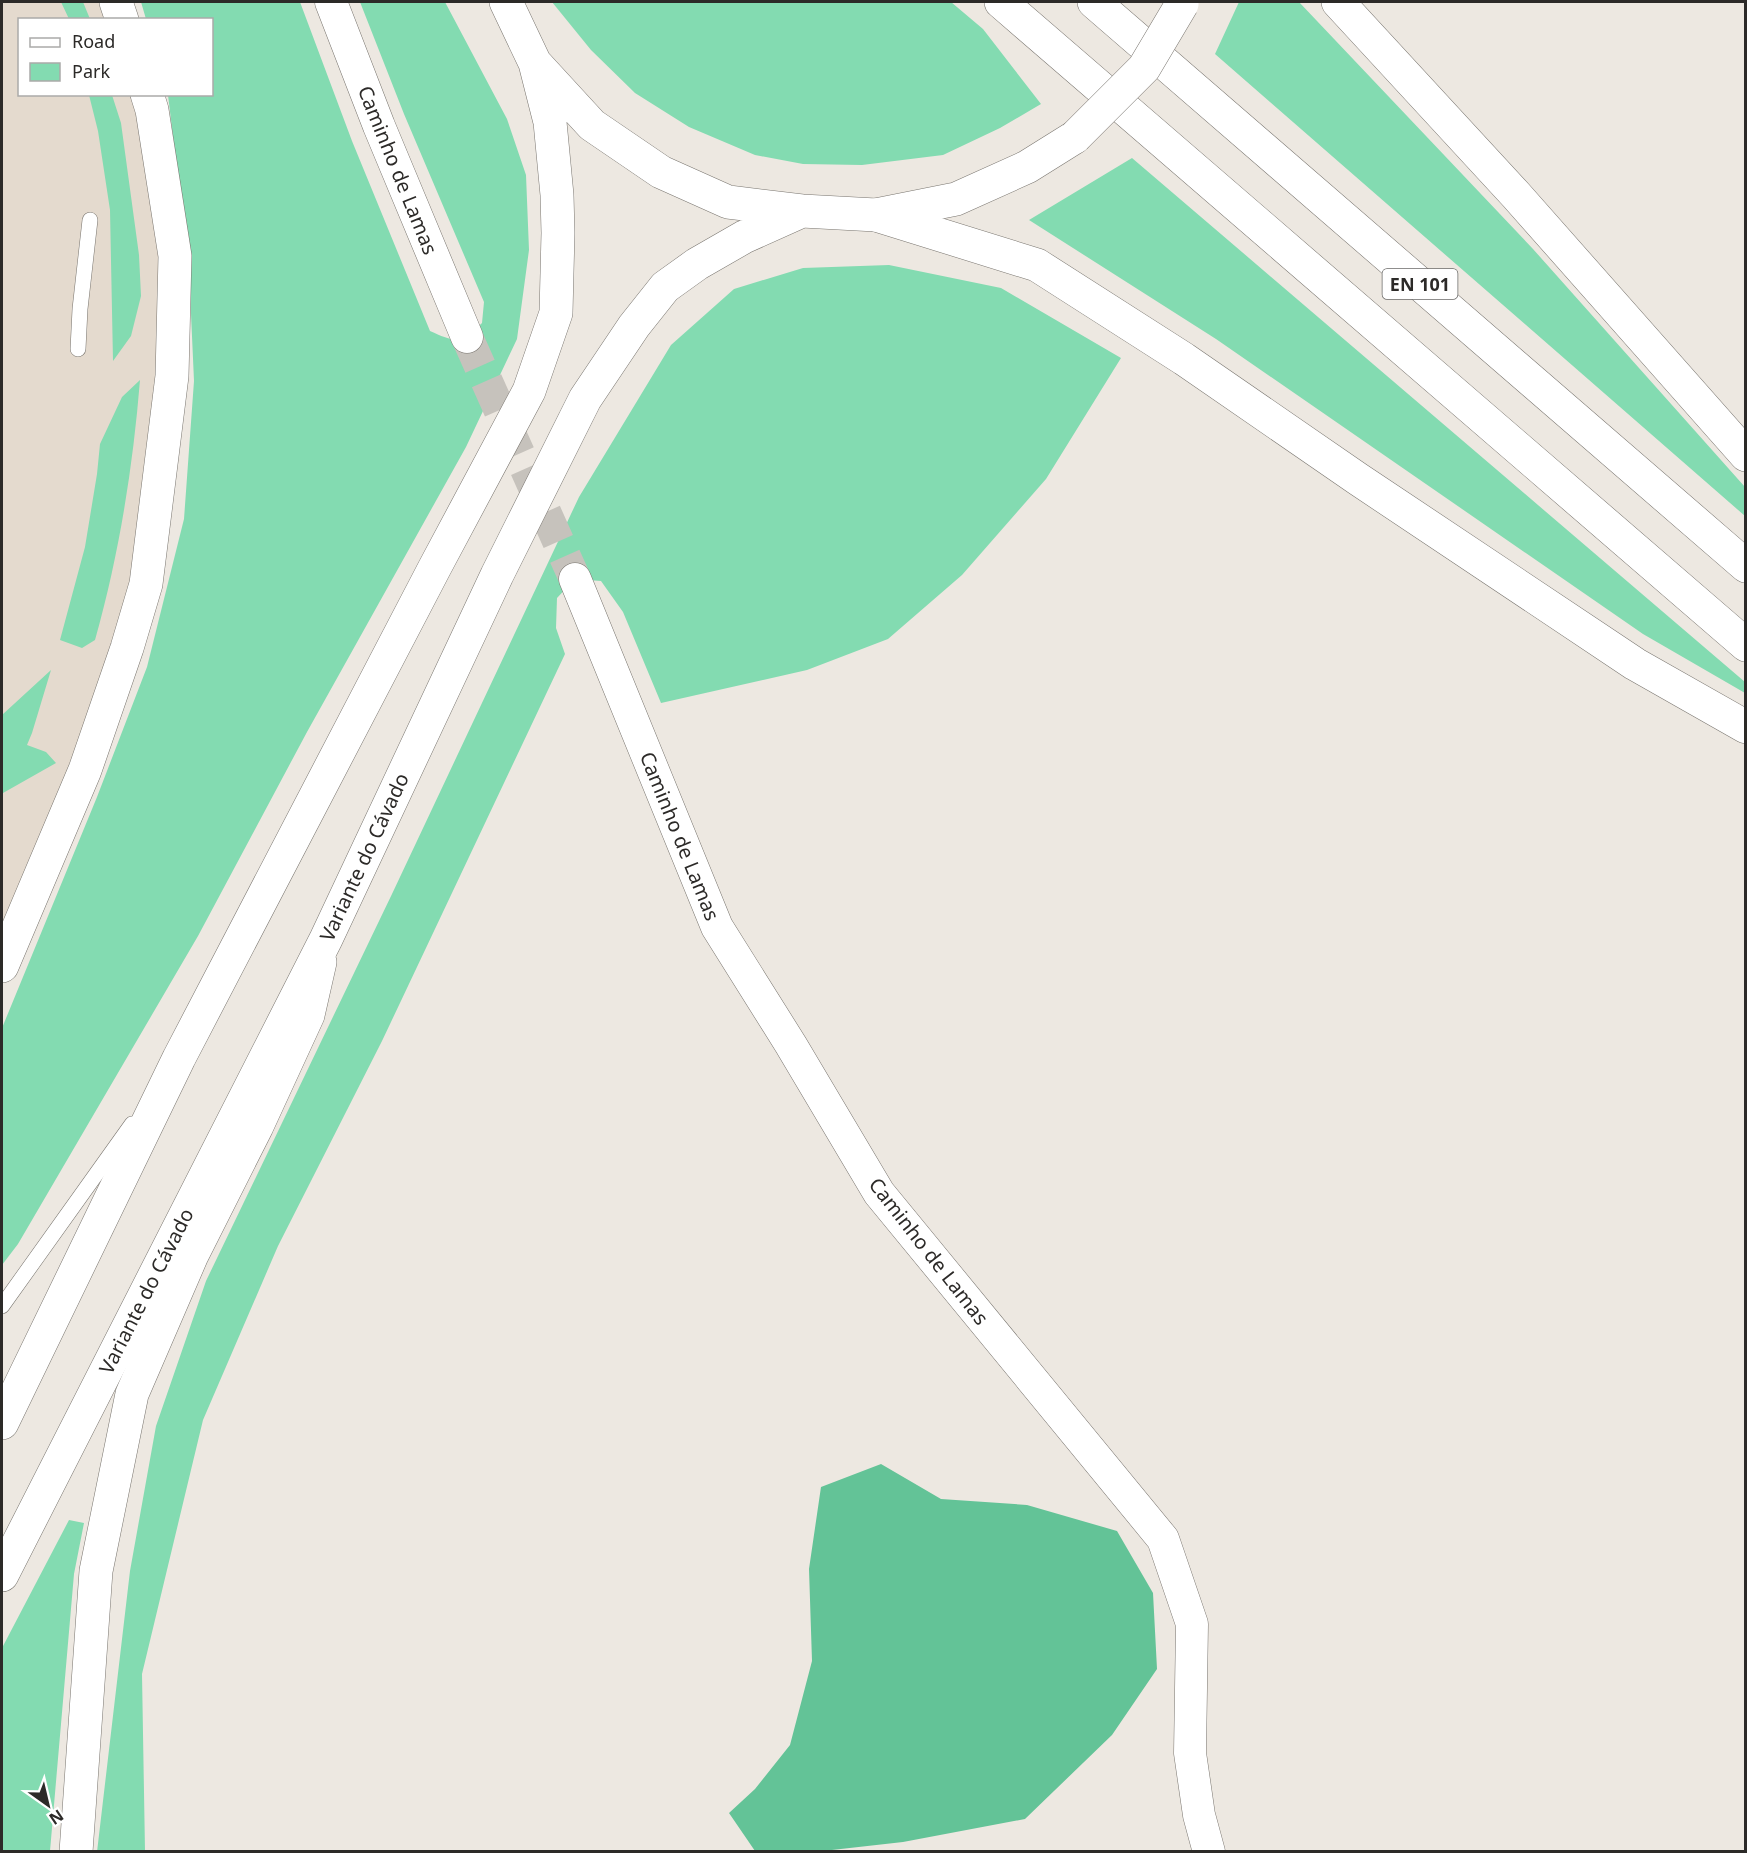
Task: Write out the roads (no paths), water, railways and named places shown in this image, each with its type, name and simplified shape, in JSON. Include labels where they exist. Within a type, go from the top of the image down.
[{"type":"main road","points":[[116,2],[121,18]]},
{"type":"main road","points":[[2,1423],[179,1058],[529,391],[556,313],[557,195],[550,122],[536,63],[506,2]]},
{"type":"main road","name":"EN 101","points":[[1000,2],[1746,645]]},
{"type":"main road","name":"EN 101","points":[[1094,2],[1746,566]]},
{"type":"main road","points":[[876,215],[956,199],[1027,167],[1076,138],[1144,68],[1183,2]]},
{"type":"main road","points":[[1338,2],[1516,195],[1746,455]]},
{"type":"main road","points":[[536,63],[592,125],[662,172],[728,202],[802,211],[876,215],[1037,265],[1184,359],[1368,486],[1635,664],[1746,727]]},
{"type":"main road","points":[[2,966],[85,770],[127,648],[146,584],[172,376],[176,256],[152,110],[148,96]]},
{"type":"main road","name":"Variante do Cávado","points":[[2,1575],[326,939],[497,576],[585,399],[634,326],[665,287],[697,264],[744,237],[802,211]]},
{"type":"main road","points":[[76,1851],[96,1571],[132,1394],[192,1255],[257,1126],[309,1015],[326,939]]},
{"type":"main road","points":[[2,1405],[28,1368]]},
{"type":"street","name":"Caminho de Lamas","points":[[331,2],[379,126],[467,337]]},
{"type":"street","name":"Caminho de Lamas","points":[[575,579],[717,927],[791,1045],[879,1193],[1163,1539],[1192,1624],[1190,1753],[1199,1815],[1209,1851]]},
{"type":"lane","points":[[78,349],[90,220]]},
{"type":"lane","points":[[2,943],[28,904]]},
{"type":"lane","points":[[2,1306],[179,1058]]},
{"type":"tunnel","points":[[467,337],[575,579]]}]
